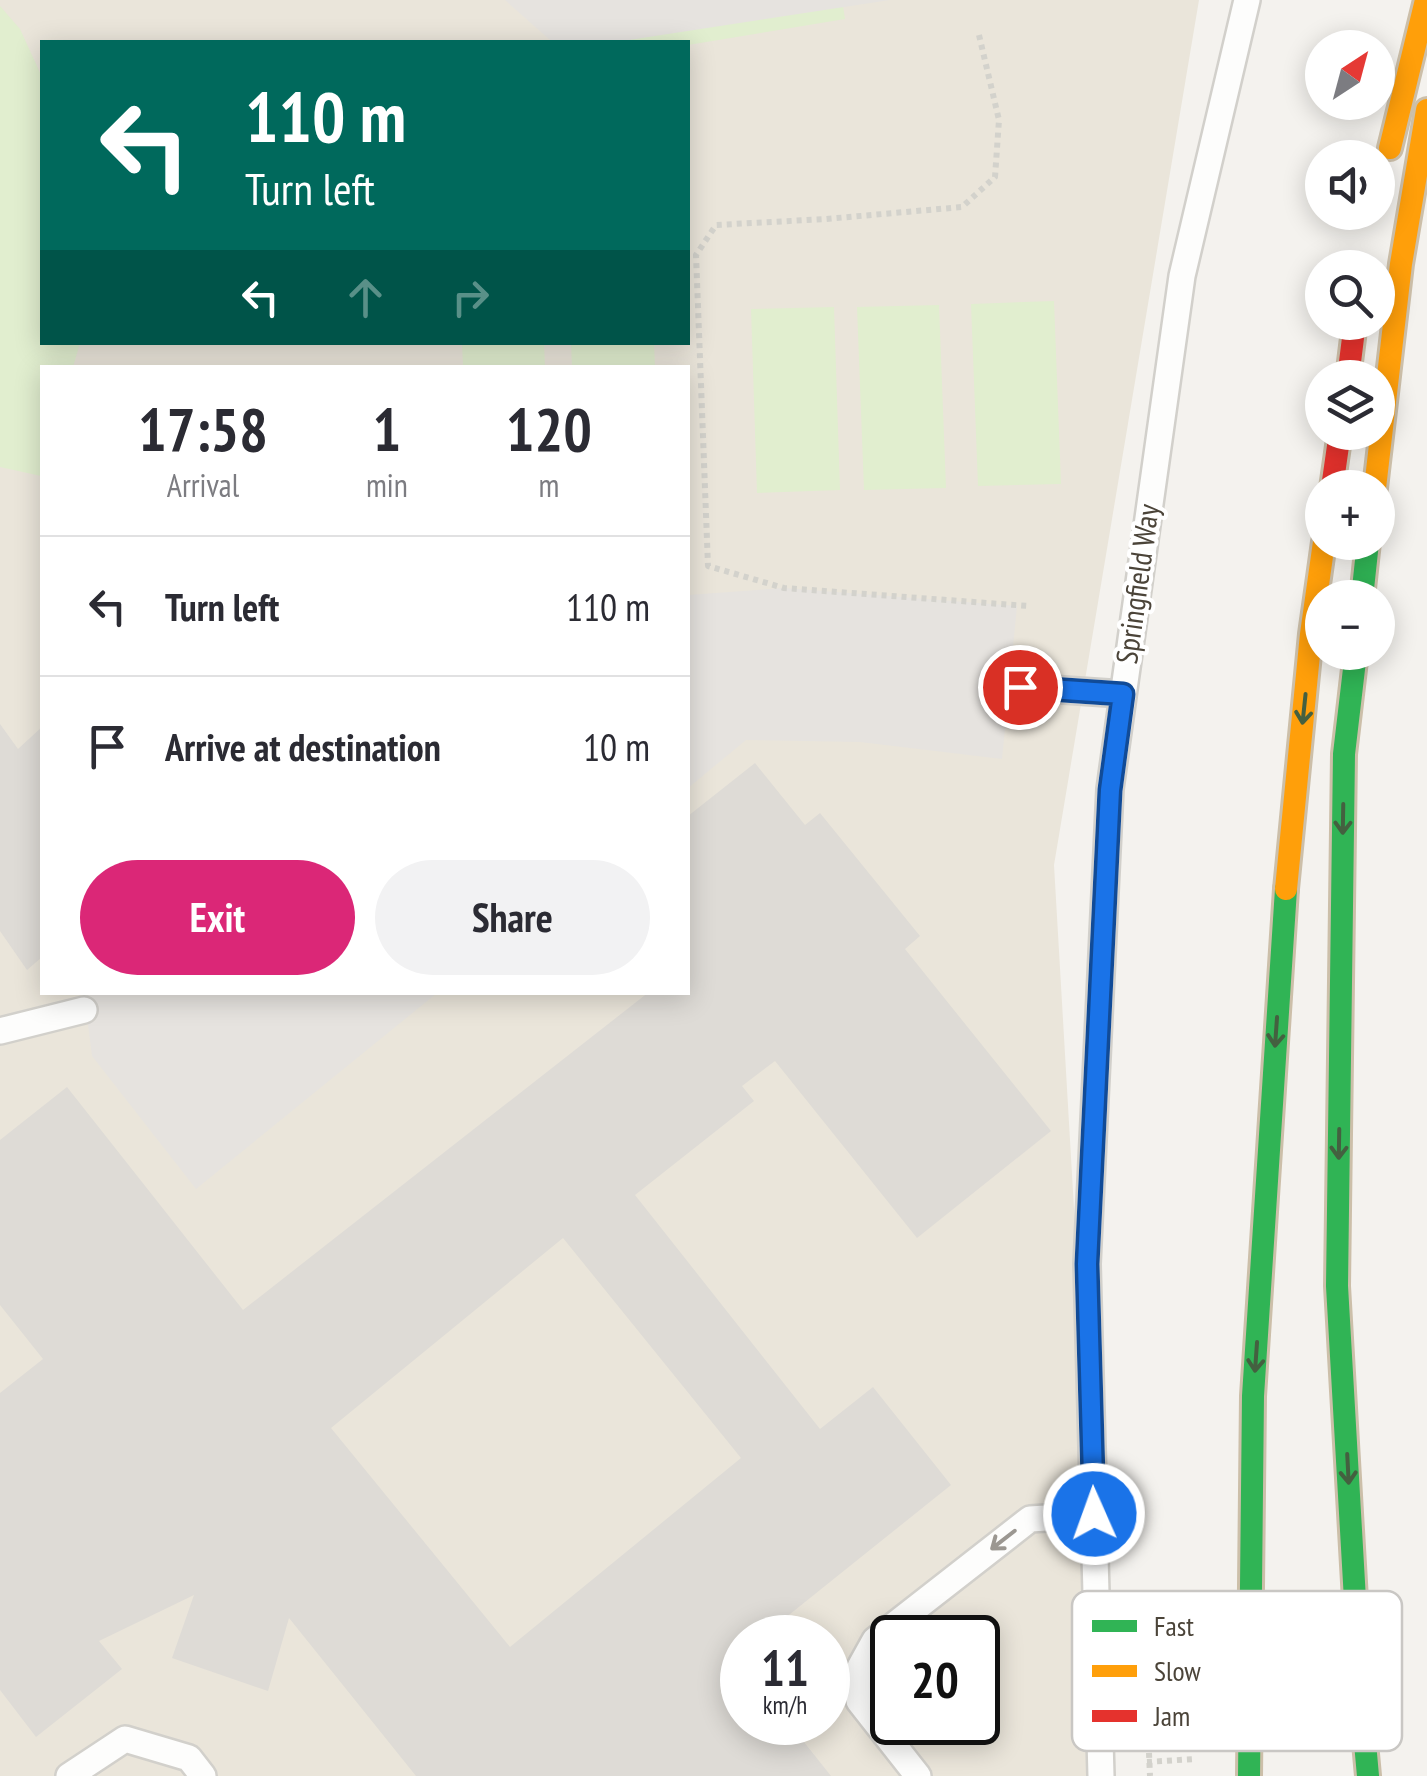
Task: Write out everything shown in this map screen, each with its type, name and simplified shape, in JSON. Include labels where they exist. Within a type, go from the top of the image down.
[{"type":"highway","points":[[1391,140],[1426,0]]},
{"type":"highway","points":[[1377,470],[1401,264],[1427,110]]},
{"type":"highway","points":[[1251,1591],[1253,1396],[1281,944],[1321,560]]},
{"type":"highway","points":[[1354,670],[1344,754],[1337,1286],[1355,1591]]},
{"type":"highway","points":[[1249,1751],[1249,1776]]},
{"type":"highway","points":[[1366,1751],[1368,1776]]},
{"type":"lane","name":"Springfield Way","points":[[1096,1591],[1087,1264],[1110,790],[1182,276],[1247,0]]},
{"type":"lane","points":[[1020,687],[1123,694]]},
{"type":"lane","points":[[0,1031],[84,1010]]},
{"type":"lane","points":[[918,1776],[858,1701],[860,1667],[875,1640],[1030,1519],[1094,1514]]},
{"type":"lane","points":[[70,1776],[125,1739],[189,1758],[202,1776]]},
{"type":"lane","name":"Springfield Way","points":[[1100,1751],[1101,1776]]},
{"type":"path","points":[[979,35],[998,120],[995,177],[962,208],[716,225],[696,255],[708,566],[784,588],[1028,606]]},
{"type":"path","points":[[1149,1751],[1150,1776]]},
{"type":"path","points":[[1149,1762],[1199,1759]]},
{"type":"shaded area","points":[[0,0],[1199,0],[1054,865],[1096,1591],[1072,1591],[1072,1751],[1106,1751],[1107,1776],[0,1776]]},
{"type":"shaded area","points":[[505,0],[890,0],[629,40],[550,40]]},
{"type":"shaded area","points":[[784,588],[1017,606],[1002,759],[860,742],[746,740],[690,786],[690,595]]},
{"type":"shaded area","points":[[84,995],[435,995],[196,1189],[92,1056]]},
{"type":"green space","points":[[618,0],[842,0],[845,19],[690,45],[690,40],[624,40]]},
{"type":"green space","points":[[0,6],[20,29],[40,73],[40,345],[79,345],[74,365],[40,365],[40,476],[0,467]]},
{"type":"green space","points":[[1054,301],[1061,484],[978,486],[971,304]]},
{"type":"green space","points":[[939,305],[946,488],[864,490],[857,307]]},
{"type":"green space","points":[[834,307],[840,490],[757,493],[751,309]]},
{"type":"green space","points":[[462,345],[544,345],[545,365],[463,365]]},
{"type":"green space","points":[[571,345],[654,345],[655,365],[572,365]]},
{"type":"building","points":[[0,724],[18,749],[40,729],[40,959],[27,970],[0,931]]},
{"type":"building","points":[[755,763],[805,825],[820,813],[920,936],[905,949],[1051,1131],[917,1238],[775,1061],[742,1086],[754,1101],[635,1195],[820,1429],[873,1387],[951,1485],[789,1615],[720,1615],[720,1745],[806,1745],[831,1776],[416,1776],[289,1618],[268,1691],[172,1658],[194,1595],[99,1641],[122,1669],[36,1737],[0,1690],[0,1393],[43,1359],[0,1305],[0,1140],[67,1087],[243,1310],[645,995],[690,995],[690,814]],"holes":[[[563,1238],[741,1458],[510,1647],[331,1428]]]},
{"type":"traffic: fast","points":[[1364,580],[1366,560]]},
{"type":"traffic: fast","points":[[1354,670],[1344,754],[1337,1286],[1354,1591]]},
{"type":"traffic: fast","points":[[1251,1591],[1253,1396],[1286,889]]},
{"type":"traffic: fast","points":[[1249,1751],[1249,1776]]},
{"type":"traffic: fast","points":[[1366,1751],[1368,1776]]},
{"type":"traffic: slow","points":[[1392,140],[1426,0]]},
{"type":"traffic: slow","points":[[1377,470],[1401,264],[1427,110]]},
{"type":"traffic: slow","points":[[1286,889],[1321,560]]},
{"type":"traffic: jam","points":[[1350,360],[1353,340]]},
{"type":"traffic: jam","points":[[1335,470],[1337,450]]},
{"type":"route","points":[[1020,687],[1123,694],[1110,790],[1087,1264],[1094,1514]]}]
